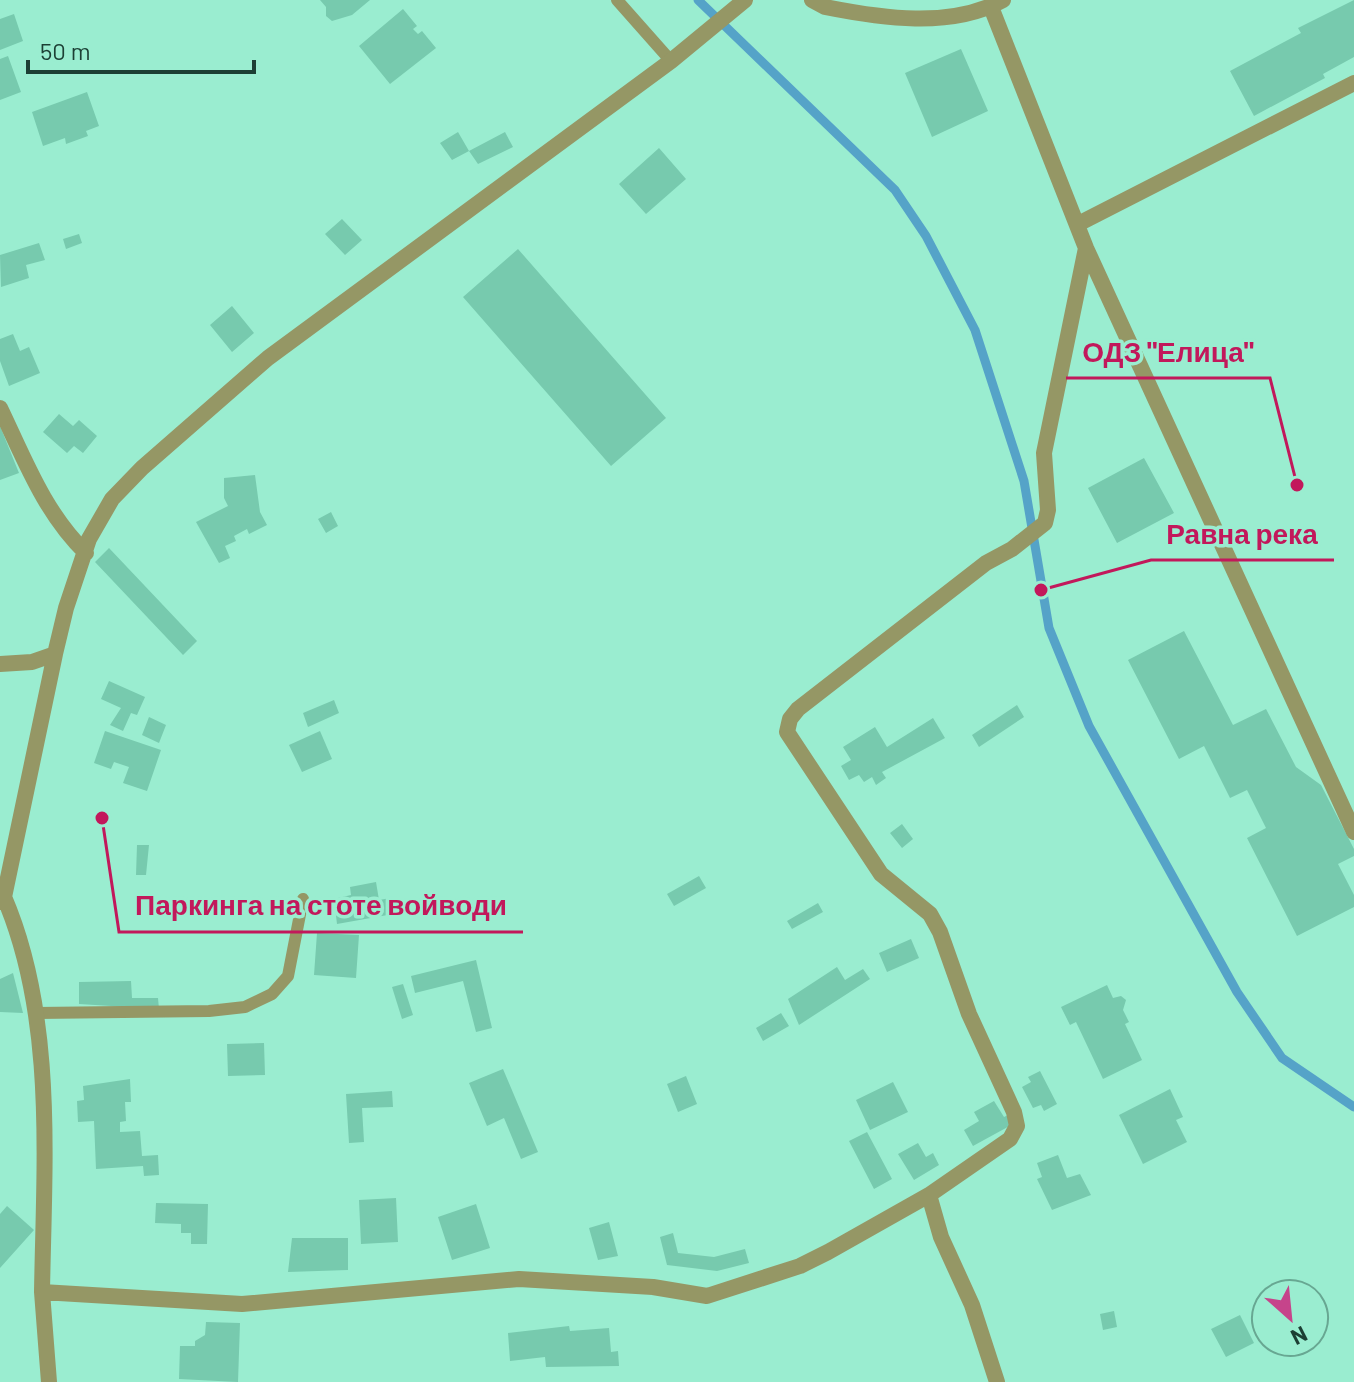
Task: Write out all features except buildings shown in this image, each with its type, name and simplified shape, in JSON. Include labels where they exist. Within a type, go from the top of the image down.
[{"type":"street","points":[[49,1382],[42,1292],[42,1123],[36,1013],[22,939],[2,900],[66,608],[89,539],[112,499],[142,468],[268,358],[671,61],[745,0]]},
{"type":"street","points":[[812,0],[825,7],[913,21],[997,3],[1086,248],[1354,832]]},
{"type":"street","points":[[1078,224],[1354,83]]},
{"type":"street","points":[[42,1292],[242,1304],[519,1279],[640,1286],[707,1296],[800,1266],[929,1195],[1010,1139],[1017,1126],[1014,1112],[969,1014],[940,932],[930,914],[881,874],[787,732],[790,719],[798,709],[986,563],[1012,549],[1045,523],[1048,510],[1044,453],[1086,248]]},
{"type":"street","points":[[0,408],[41,496],[61,528],[86,553]]},
{"type":"street","points":[[0,664],[32,662],[55,654]]},
{"type":"street","points":[[929,1195],[941,1237],[972,1305],[997,1382]]},
{"type":"lane","points":[[617,0],[671,61]]},
{"type":"lane","points":[[36,1013],[209,1011],[245,1007],[272,994],[288,976],[303,899]]},
{"type":"waterway","points":[[698,0],[895,190],[926,236],[975,330],[1024,481],[1049,628],[1089,726],[1237,992],[1282,1058],[1354,1107]]},
{"type":"place","name":"ОДЗ \"Елица\"","points":[[1297,485]]},
{"type":"place","name":"Равна река","points":[[1041,590]]},
{"type":"place","name":"Паркинга на стоте войводи","points":[[102,818]]}]
